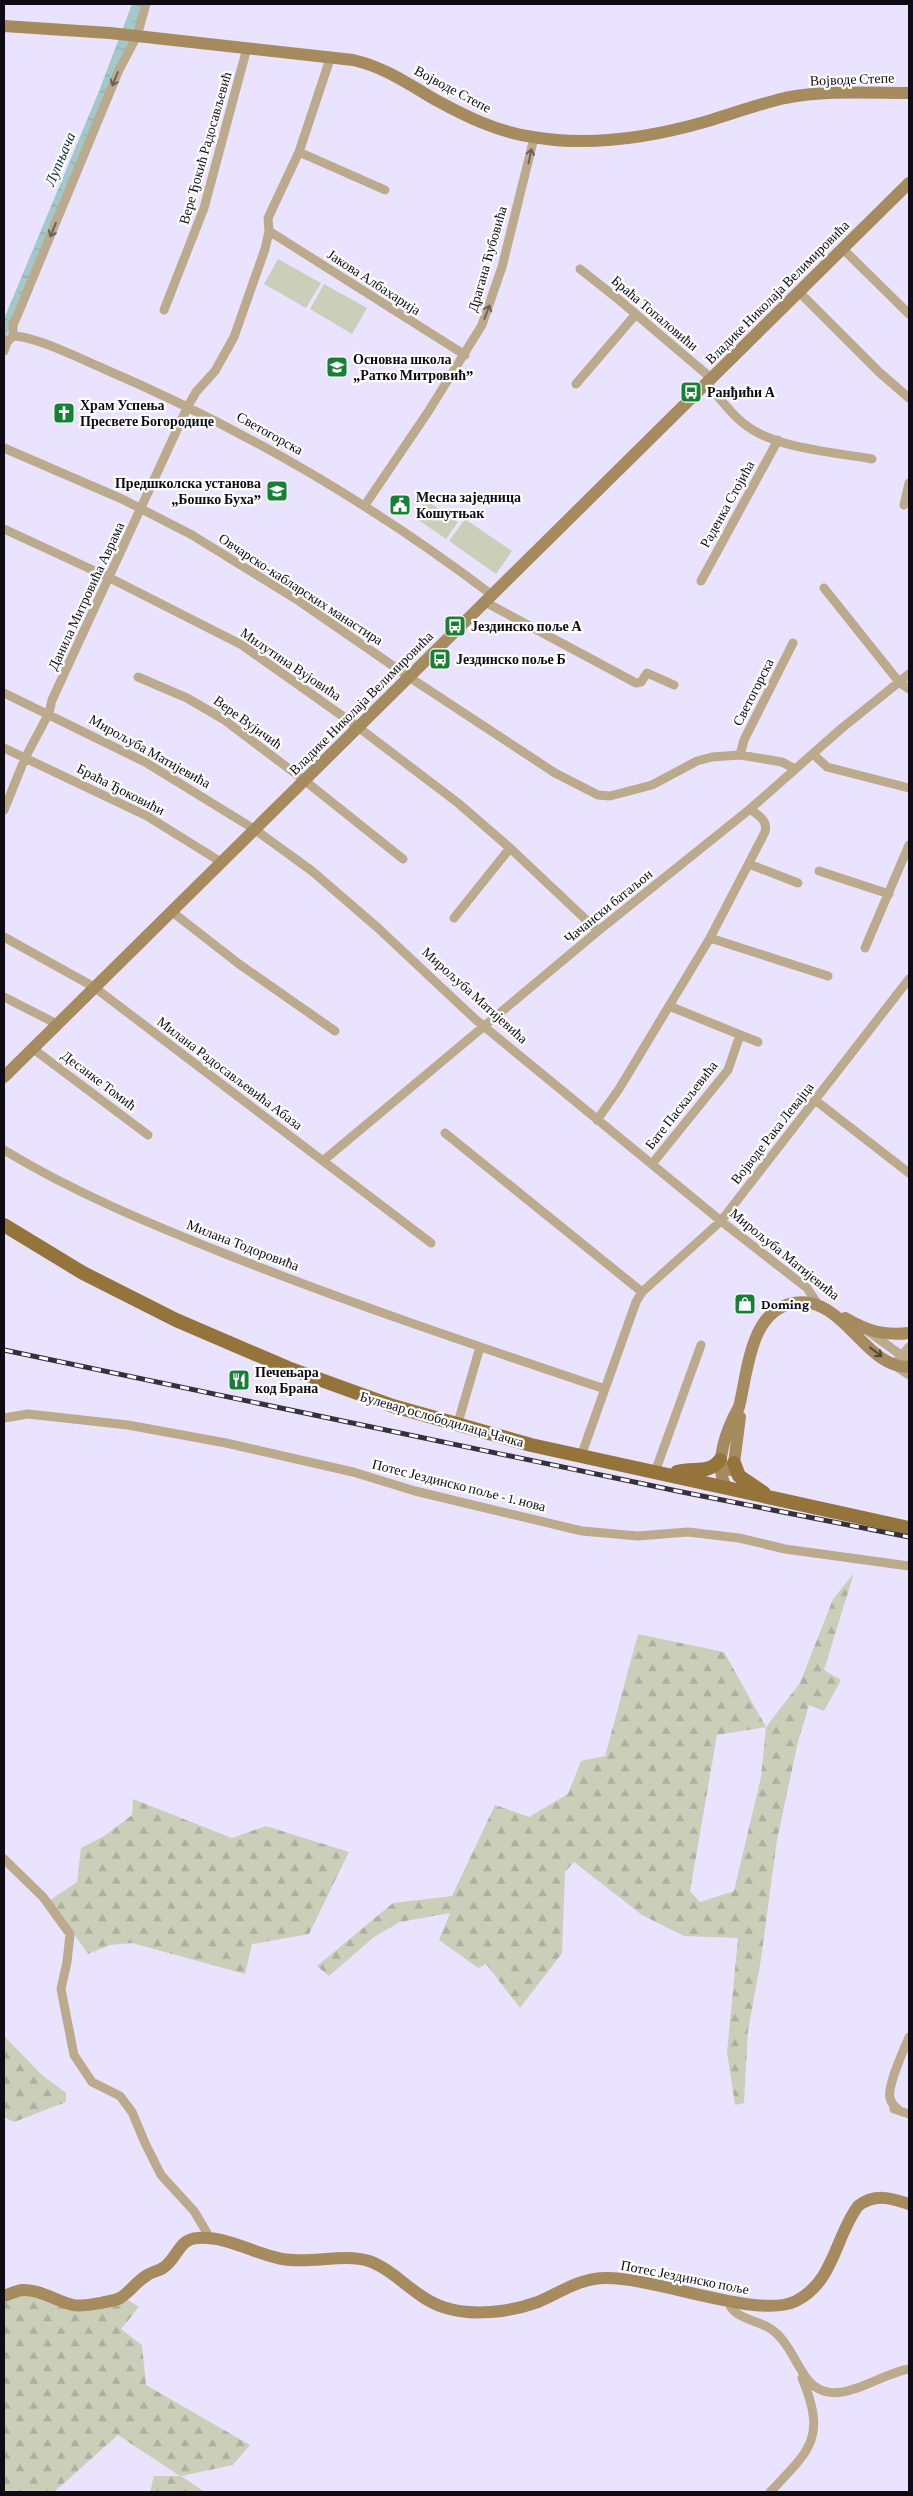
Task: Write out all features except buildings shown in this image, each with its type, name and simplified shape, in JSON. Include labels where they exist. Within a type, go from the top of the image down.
[{"type":"main road","name":"Војводе Степе","points":[[4,26],[133,35],[330,56],[382,68],[471,118],[534,138],[576,141],[637,136],[688,127],[785,98],[809,95],[909,93]]},
{"type":"main road","name":"Владике Николаја Велимировића","points":[[4,1077],[909,183]]},
{"type":"main road","name":"Булевар ослободилаца Чачка","points":[[4,1225],[83,1273],[132,1298],[215,1337],[318,1380],[457,1426],[581,1456],[721,1484],[768,1497],[909,1528]]},
{"type":"main road","points":[[768,1497],[761,1489],[739,1476],[734,1463],[739,1407],[754,1343],[763,1322],[771,1313],[784,1305],[800,1302],[817,1303]]},
{"type":"main road","name":"Мирољуба Матијевића","points":[[817,1303],[833,1314],[866,1344],[898,1360]]},
{"type":"main road","points":[[833,1314],[868,1331],[889,1334],[909,1333]]},
{"type":"main road","points":[[898,1360],[909,1367]]},
{"type":"main road","points":[[721,1484],[720,1460],[734,1416],[739,1407]]},
{"type":"main road","points":[[662,1473],[706,1470],[712,1468],[720,1460]]},
{"type":"main road","points":[[721,1484],[734,1463]]},
{"type":"main road","name":"Потес Јездинско поље","points":[[210,2238],[282,2259],[305,2261],[355,2259],[370,2262],[420,2297],[443,2307],[464,2311],[506,2310],[537,2302],[578,2282],[607,2278],[640,2280],[765,2306],[794,2302],[808,2294],[819,2282],[832,2262],[858,2206],[864,2201],[880,2197],[909,2204]]},
{"type":"main road","points":[[4,2296],[20,2290],[33,2291],[75,2306],[120,2298],[146,2276],[165,2267],[183,2242],[196,2238],[210,2238]]},
{"type":"street","points":[[4,351],[7,342],[13,336],[13,325],[146,4]]},
{"type":"street","name":"Вере Ђокић Радосављевић","points":[[164,310],[204,208],[247,48]]},
{"type":"street","name":"Данила Митровића Аврама","points":[[4,810],[25,758],[49,714],[52,700],[188,406],[196,392],[215,371],[234,337],[269,231],[267,222],[270,211],[299,152],[330,56]]},
{"type":"street","name":"Драгана Ћубовића","points":[[365,505],[465,356],[482,325],[498,280],[534,138]]},
{"type":"street","points":[[299,152],[385,190]]},
{"type":"street","name":"Јакова Албахарија","points":[[269,231],[465,356]]},
{"type":"street","points":[[843,248],[909,314]]},
{"type":"street","name":"Браћа Топаловићи","points":[[580,270],[636,314],[709,380],[744,424],[778,440],[819,450],[872,459]]},
{"type":"street","points":[[799,292],[879,372],[909,398]]},
{"type":"street","points":[[576,384],[636,314]]},
{"type":"street","name":"Светогорска","points":[[13,336],[57,350],[188,406],[278,453],[365,505],[488,598],[636,683],[641,682],[647,673],[674,684]]},
{"type":"street","name":"Раденка Стојића","points":[[701,580],[778,440]]},
{"type":"street","name":"Овчарско-кабларских манастира","points":[[4,448],[141,508],[192,535],[282,590],[409,677],[555,773],[598,795],[610,796],[652,785],[703,759],[740,755]]},
{"type":"street","points":[[904,505],[909,483]]},
{"type":"street","name":"Милутина Вујовића","points":[[4,529],[110,578],[242,645],[358,727],[458,803],[510,848],[598,931]]},
{"type":"street","points":[[824,588],[899,682],[909,689]]},
{"type":"street","name":"Светогорска","points":[[740,755],[744,740],[793,642]]},
{"type":"street","name":"Чачански батаљон","points":[[324,1160],[598,931],[750,809],[909,674]]},
{"type":"street","name":"Вере Вујичић","points":[[138,677],[181,695],[213,712],[304,780],[403,859]]},
{"type":"street","name":"Мирољуба Матијевића","points":[[4,693],[144,762],[254,829],[322,879],[484,1026],[721,1221],[807,1288],[817,1303]]},
{"type":"street","name":"Браћа Ђоковићи","points":[[4,748],[147,816],[221,862]]},
{"type":"street","points":[[813,754],[827,767],[909,788]]},
{"type":"street","points":[[740,755],[782,762],[795,769]]},
{"type":"street","points":[[597,1120],[620,1089],[710,938],[750,864],[766,828],[763,819],[750,809]]},
{"type":"street","points":[[865,948],[909,845]]},
{"type":"street","points":[[454,918],[510,848]]},
{"type":"street","points":[[750,864],[798,882]]},
{"type":"street","points":[[819,870],[889,894]]},
{"type":"street","points":[[171,911],[238,964],[335,1031]]},
{"type":"street","name":"Милана Радосављевића Абаза","points":[[4,937],[94,987],[431,1242]]},
{"type":"street","points":[[710,938],[828,976]]},
{"type":"street","name":"Војводе Рака Левајца","points":[[581,1456],[642,1292],[721,1221],[909,979]]},
{"type":"street","points":[[4,996],[57,1024]]},
{"type":"street","points":[[669,1006],[758,1042]]},
{"type":"street","name":"Бате Паскаљевића","points":[[652,1164],[728,1070],[740,1035]]},
{"type":"street","name":"Десанке Томић","points":[[32,1048],[148,1135]]},
{"type":"street","points":[[815,1100],[909,1173]]},
{"type":"street","points":[[445,1133],[642,1292]]},
{"type":"street","name":"Милана Тодоровића","points":[[4,1150],[81,1191],[160,1227],[399,1320],[605,1389]]},
{"type":"street","points":[[868,1331],[898,1360],[909,1375]]},
{"type":"street","points":[[662,1473],[702,1344]]},
{"type":"street","points":[[457,1426],[480,1347]]},
{"type":"street","points":[[898,1360],[909,1347]]},
{"type":"street","points":[[898,1360],[909,1361]]},
{"type":"street","name":"Потес Јездинско поље - 1. нова","points":[[4,1418],[28,1414],[128,1425],[226,1444],[361,1474],[415,1491],[582,1531],[638,1536],[688,1532],[739,1538],[785,1549],[909,1566]]},
{"type":"street","points":[[4,1859],[43,1897],[70,1934],[67,1962],[61,1989],[74,2055],[92,2082],[120,2096],[132,2112],[145,2143],[162,2175],[194,2211],[210,2238]]},
{"type":"street","points":[[899,2110],[889,2096],[891,2085],[909,2037]]},
{"type":"street","points":[[890,2107],[909,2114]]},
{"type":"street","points":[[729,2300],[729,2307],[734,2312],[773,2330],[783,2341],[795,2362],[813,2411],[814,2435],[802,2458],[770,2492]]},
{"type":"street","points":[[795,2362],[815,2388],[830,2393],[860,2388],[895,2372],[909,2369]]},
{"type":"green space","points":[[278,259],[321,283],[306,308],[264,284]]},
{"type":"green space","points":[[324,284],[367,308],[352,334],[310,309]]},
{"type":"green space","points":[[426,500],[458,522],[446,539],[414,517]]},
{"type":"green space","points":[[465,519],[512,551],[496,574],[449,541]]},
{"type":"green space","points":[[854,1573],[824,1670],[841,1680],[824,1711],[809,1705],[798,1742],[777,1840],[761,1959],[748,2031],[744,2103],[735,2105],[727,2052],[738,1938],[684,1936],[642,1915],[574,1862],[565,1872],[562,1953],[520,2008],[486,1964],[478,1968],[439,1940],[450,1913],[400,1922],[374,1937],[329,1976],[317,1966],[393,1903],[452,1896],[495,1805],[529,1817],[568,1794],[581,1761],[605,1756],[638,1634],[724,1652],[766,1727],[800,1683],[833,1599]],"holes":[[[766,1727],[761,1777],[734,1891],[700,1902],[690,1891],[717,1735]]]},
{"type":"green space","points":[[133,1799],[232,1838],[266,1826],[349,1852],[309,1934],[252,1944],[245,1974],[132,1943],[110,1945],[88,1954],[50,1900],[77,1882],[81,1848],[104,1836],[132,1815]]},
{"type":"green space","points":[[4,2036],[42,2075],[66,2093],[66,2102],[14,2122],[4,2117]]},
{"type":"green space","points":[[17,2289],[63,2308],[128,2300],[139,2307],[121,2329],[142,2345],[146,2385],[250,2445],[233,2465],[181,2476],[205,2492],[150,2492],[154,2476],[180,2476],[118,2435],[54,2492],[4,2492],[4,2304]]},
{"type":"water","points":[[132,4],[144,4],[133,39],[34,266],[4,342],[4,319],[99,91]]},
{"type":"railway","points":[[4,1350],[682,1492],[909,1537]]},
{"type":"place","name":"Основна школа „Ратко Митровић”","points":[[337,367]]},
{"type":"place","name":"Ранђићи А","points":[[691,392]]},
{"type":"place","name":"Храм Успења Пресвете Богородице","points":[[64,413]]},
{"type":"place","name":"Предшколска установа „Бошко Буха”","points":[[277,491]]},
{"type":"place","name":"Месна заједница Кошутњак","points":[[400,505]]},
{"type":"place","name":"Јездинско поље А","points":[[455,626]]},
{"type":"place","name":"Јездинско поље Б","points":[[440,659]]},
{"type":"place","name":"Doming","points":[[745,1304]]},
{"type":"place","name":"Печењара код Брана","points":[[239,1380]]},
{"type":"water label","name":"Лупњача","points":[[60,159]]}]
